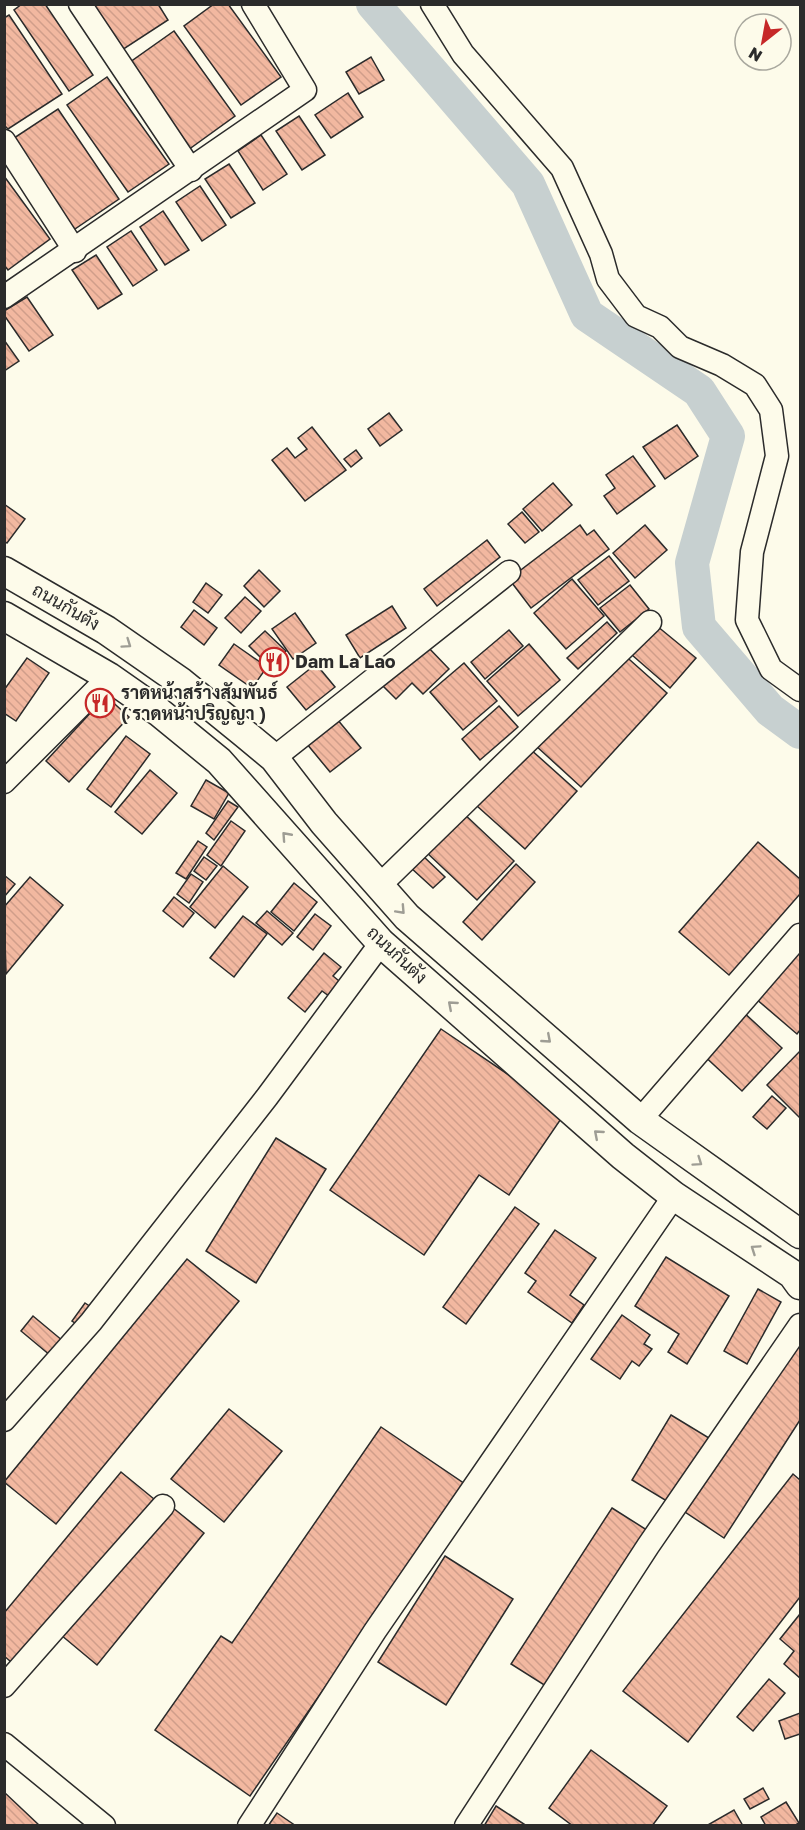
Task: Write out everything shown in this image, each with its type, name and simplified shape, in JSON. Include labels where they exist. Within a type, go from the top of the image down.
[{"type":"main road","name":"ถนนกันตัง","points":[[4,571],[97,624],[181,682],[274,758],[346,848],[407,917],[640,1120],[801,1234]]},
{"type":"main road","name":"ถนนกันตัง","points":[[4,616],[109,678],[159,712],[219,761],[381,943],[623,1156],[674,1196],[792,1274],[801,1285]]},
{"type":"main road","points":[[76,658],[97,624]]},
{"type":"main road","points":[[318,872],[346,848]]},
{"type":"main road","points":[[566,1106],[590,1077]]},
{"type":"street","points":[[80,4],[191,170]]},
{"type":"street","points":[[4,297],[75,251],[304,90],[253,4]]},
{"type":"street","points":[[432,4],[463,54],[562,168],[601,254],[608,279],[636,316],[660,327],[680,347],[722,365],[754,385],[771,410],[777,456],[752,552],[747,620],[771,669],[801,690]]},
{"type":"street","points":[[4,141],[75,251]]},
{"type":"street","points":[[274,758],[509,572]]},
{"type":"street","points":[[379,886],[650,622]]},
{"type":"street","points":[[4,782],[109,678]]},
{"type":"street","points":[[640,1120],[801,935]]},
{"type":"street","points":[[4,1420],[91,1322],[267,1097],[381,943]]},
{"type":"street","points":[[249,1826],[375,1631],[674,1196]]},
{"type":"street","points":[[466,1826],[648,1546],[801,1325]]},
{"type":"street","points":[[4,1686],[163,1506]]},
{"type":"street","points":[[4,1744],[104,1826]]},
{"type":"building","points":[[22,4],[45,4],[93,75],[69,91],[14,10]]},
{"type":"building","points":[[91,4],[158,4],[168,20],[122,50]]},
{"type":"building","points":[[214,4],[228,4],[281,77],[241,105],[184,26]]},
{"type":"building","points":[[9,15],[62,94],[8,129],[4,125],[4,18]]},
{"type":"building","points":[[174,31],[235,116],[188,150],[126,65]]},
{"type":"building","points":[[371,57],[384,80],[359,94],[346,72]]},
{"type":"building","points":[[107,77],[169,164],[128,192],[67,105]]},
{"type":"building","points":[[348,93],[363,117],[331,138],[315,115]]},
{"type":"building","points":[[58,109],[119,199],[72,231],[11,140]]},
{"type":"building","points":[[299,116],[325,155],[302,170],[276,131]]},
{"type":"building","points":[[261,135],[287,174],[263,190],[238,151]]},
{"type":"building","points":[[229,164],[255,203],[231,218],[205,179]]},
{"type":"building","points":[[4,176],[50,239],[8,270],[4,265]]},
{"type":"building","points":[[200,186],[226,225],[202,241],[176,202]]},
{"type":"building","points":[[163,211],[189,250],[165,265],[140,227]]},
{"type":"building","points":[[131,231],[157,270],[133,286],[107,247]]},
{"type":"building","points":[[96,255],[122,294],[98,309],[72,270]]},
{"type":"building","points":[[27,297],[53,335],[29,351],[4,315],[4,311]]},
{"type":"building","points":[[4,340],[19,361],[4,371]]},
{"type":"building","points":[[389,413],[402,430],[380,446],[368,429]]},
{"type":"building","points":[[677,425],[698,456],[665,479],[643,447]]},
{"type":"building","points":[[312,427],[346,470],[305,501],[272,460],[287,448],[295,458],[307,449],[298,438]]},
{"type":"building","points":[[356,450],[362,458],[351,467],[344,459]]},
{"type":"building","points":[[633,456],[655,486],[617,514],[604,496],[615,488],[606,475]]},
{"type":"building","points":[[553,483],[572,505],[542,531],[523,509]]},
{"type":"building","points":[[4,504],[25,519],[7,543],[4,541]]},
{"type":"building","points":[[522,512],[539,532],[525,543],[508,524]]},
{"type":"building","points":[[580,525],[587,535],[594,530],[609,549],[531,608],[509,579]]},
{"type":"building","points":[[645,525],[667,550],[635,578],[613,553]]},
{"type":"building","points":[[487,540],[500,557],[437,606],[424,589]]},
{"type":"building","points":[[609,556],[629,581],[598,605],[578,580]]},
{"type":"building","points":[[259,570],[280,591],[264,607],[244,586]]},
{"type":"building","points":[[572,579],[604,616],[566,649],[534,613]]},
{"type":"building","points":[[206,583],[222,595],[208,613],[193,602]]},
{"type":"building","points":[[630,585],[649,609],[620,632],[600,608]]},
{"type":"building","points":[[245,597],[261,611],[241,633],[225,618]]},
{"type":"building","points":[[392,606],[406,628],[360,658],[346,635]]},
{"type":"building","points":[[194,610],[217,628],[204,645],[181,627]]},
{"type":"building","points":[[295,613],[316,643],[293,659],[272,629]]},
{"type":"building","points":[[607,622],[617,633],[578,669],[567,658]]},
{"type":"building","points":[[657,626],[696,658],[670,688],[632,655]]},
{"type":"building","points":[[509,630],[523,646],[485,679],[471,662]]},
{"type":"building","points":[[265,631],[286,651],[270,667],[249,646]]},
{"type":"building","points":[[234,644],[267,667],[252,688],[219,665]]},
{"type":"building","points":[[529,644],[560,680],[518,716],[487,681]]},
{"type":"building","points":[[426,645],[449,669],[423,694],[412,683],[396,699],[383,686]]},
{"type":"building","points":[[621,652],[667,693],[581,787],[535,745]]},
{"type":"building","points":[[27,658],[49,673],[16,721],[4,713],[4,690]]},
{"type":"building","points":[[464,663],[497,701],[463,730],[430,692]]},
{"type":"building","points":[[316,664],[335,687],[306,710],[287,687]]},
{"type":"building","points":[[106,696],[129,717],[69,782],[46,761]]},
{"type":"building","points":[[499,706],[518,727],[480,760],[462,739]]},
{"type":"building","points":[[337,719],[361,748],[330,772],[307,744]]},
{"type":"building","points":[[126,736],[150,754],[111,807],[87,789]]},
{"type":"building","points":[[529,748],[577,791],[525,849],[477,806]]},
{"type":"building","points":[[150,770],[177,793],[142,834],[115,812]]},
{"type":"building","points":[[206,780],[229,793],[214,819],[191,806]]},
{"type":"building","points":[[228,801],[238,807],[214,840],[206,833]]},
{"type":"building","points":[[461,811],[514,861],[477,900],[424,850]]},
{"type":"building","points":[[231,821],[245,831],[221,866],[207,855]]},
{"type":"building","points":[[198,841],[207,847],[186,879],[176,873]]},
{"type":"building","points":[[758,842],[800,879],[800,894],[729,975],[679,932]]},
{"type":"building","points":[[422,855],[445,877],[433,888],[410,867]]},
{"type":"building","points":[[204,857],[217,866],[206,880],[194,871]]},
{"type":"building","points":[[516,864],[535,882],[482,940],[463,922]]},
{"type":"building","points":[[223,866],[248,887],[215,928],[190,907]]},
{"type":"building","points":[[191,874],[203,882],[189,903],[177,894]]},
{"type":"building","points":[[4,875],[15,884],[4,897]]},
{"type":"building","points":[[30,877],[63,905],[6,974],[4,907]]},
{"type":"building","points":[[294,883],[317,902],[294,931],[271,912]]},
{"type":"building","points":[[174,897],[194,913],[183,927],[163,911]]},
{"type":"building","points":[[267,911],[293,933],[282,945],[256,923]]},
{"type":"building","points":[[315,914],[331,926],[313,950],[297,937]]},
{"type":"building","points":[[243,916],[267,934],[234,977],[210,958]]},
{"type":"building","points":[[800,947],[800,1030],[797,1034],[755,998]]},
{"type":"building","points":[[324,953],[341,967],[333,976],[344,985],[333,999],[322,991],[305,1012],[288,998]]},
{"type":"building","points":[[740,1009],[782,1048],[742,1091],[700,1052]]},
{"type":"building","points":[[441,1029],[565,1113],[509,1195],[479,1175],[424,1255],[330,1190]]},
{"type":"building","points":[[800,1051],[800,1118],[767,1085]]},
{"type":"building","points":[[772,1096],[786,1108],[767,1129],[753,1117]]},
{"type":"building","points":[[276,1138],[326,1169],[256,1283],[206,1251]]},
{"type":"building","points":[[515,1207],[539,1224],[466,1324],[443,1307]]},
{"type":"building","points":[[555,1230],[596,1258],[570,1295],[584,1305],[572,1323],[528,1292],[536,1281],[525,1273]]},
{"type":"building","points":[[666,1257],[729,1296],[687,1364],[668,1352],[679,1334],[635,1306]]},
{"type":"building","points":[[187,1259],[239,1301],[56,1524],[4,1482]]},
{"type":"building","points":[[758,1289],[781,1302],[747,1364],[724,1351]]},
{"type":"building","points":[[85,1303],[94,1309],[81,1327],[72,1321]]},
{"type":"building","points":[[622,1315],[650,1335],[644,1344],[652,1349],[639,1366],[632,1361],[620,1379],[591,1359]]},
{"type":"building","points":[[33,1316],[63,1341],[51,1356],[21,1331]]},
{"type":"building","points":[[800,1343],[800,1420],[724,1538],[685,1512]]},
{"type":"building","points":[[229,1409],[282,1451],[224,1522],[171,1479]]},
{"type":"building","points":[[671,1415],[709,1438],[670,1503],[632,1480]]},
{"type":"building","points":[[381,1427],[465,1484],[250,1796],[155,1730],[221,1636],[232,1643]]},
{"type":"building","points":[[121,1472],[154,1499],[16,1666],[4,1656],[4,1613]]},
{"type":"building","points":[[793,1474],[800,1480],[800,1597],[688,1742],[623,1691]]},
{"type":"building","points":[[167,1503],[204,1533],[97,1665],[61,1635]]},
{"type":"building","points":[[612,1508],[650,1532],[549,1688],[511,1664]]},
{"type":"building","points":[[445,1556],[513,1599],[446,1705],[378,1662]]},
{"type":"building","points":[[800,1614],[800,1678],[784,1664],[794,1651],[780,1639]]},
{"type":"building","points":[[769,1679],[785,1693],[753,1731],[737,1717]]},
{"type":"building","points":[[800,1713],[800,1734],[785,1739],[779,1721]]},
{"type":"building","points":[[591,1750],[667,1806],[652,1826],[573,1826],[549,1808]]},
{"type":"building","points":[[763,1788],[769,1799],[750,1809],[744,1799]]},
{"type":"building","points":[[4,1792],[40,1826],[4,1826]]},
{"type":"building","points":[[786,1802],[799,1823],[794,1826],[766,1826],[761,1817]]},
{"type":"building","points":[[496,1806],[527,1826],[484,1826]]},
{"type":"building","points":[[734,1810],[743,1826],[706,1826]]},
{"type":"building","points":[[277,1813],[296,1826],[268,1826]]},
{"type":"waterway","points":[[373,4],[528,184],[587,315],[699,391],[728,436],[692,563],[699,627],[770,710],[800,732]]},
{"type":"place","name":"Dam La Lao","points":[[274,662]]},
{"type":"place","name":"ราดหน้าสร้างสัมพันธ์ ( ราดหน้าปริญญา )","points":[[100,703]]}]
